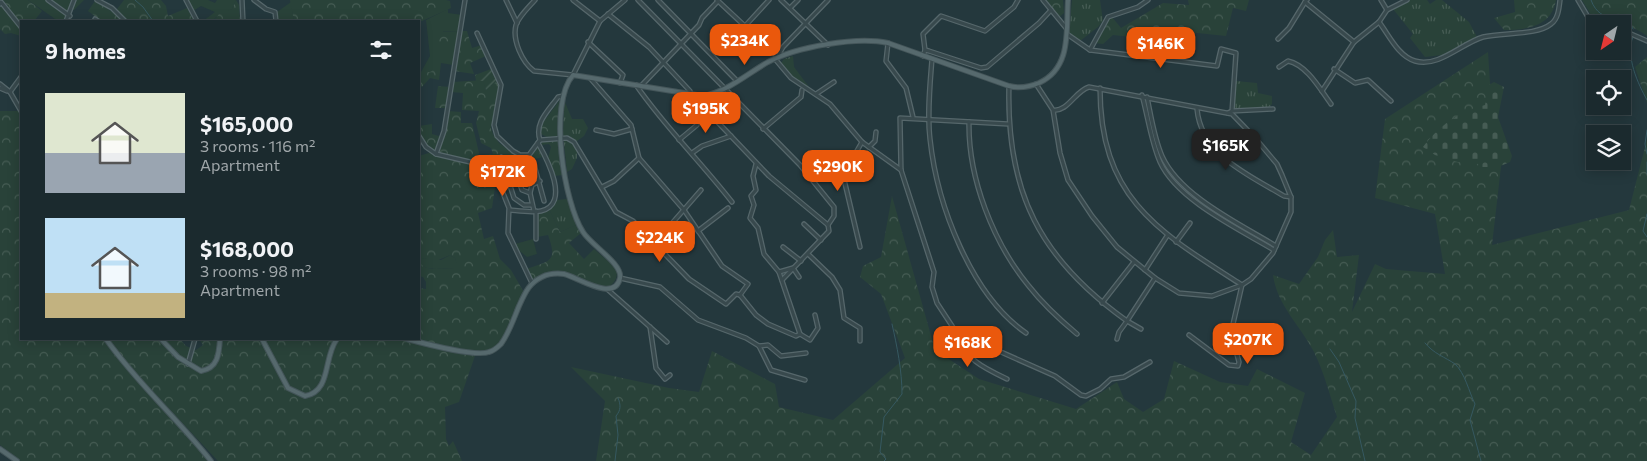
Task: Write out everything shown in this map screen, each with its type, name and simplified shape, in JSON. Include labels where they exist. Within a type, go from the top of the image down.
[{"type":"main road","points":[[412,340],[476,353],[490,352],[502,343],[532,283],[547,274],[563,274],[593,286],[607,289],[614,286],[620,278],[617,265],[592,245],[576,220],[570,204],[561,138],[563,96],[572,76],[638,85],[690,95],[708,95],[723,89],[777,57],[828,45],[867,40],[888,43],[1009,86],[1023,88],[1044,80],[1061,65],[1065,55],[1068,0]]},
{"type":"main road","points":[[107,340],[146,389],[172,414],[211,461]]},
{"type":"main road","points":[[162,340],[188,365],[201,371],[214,365],[219,353],[220,340]]},
{"type":"main road","points":[[263,340],[288,388],[298,395],[305,396],[317,391],[323,384],[329,354],[336,340]]},
{"type":"main road","points":[[0,449],[17,461]]},
{"type":"street","points":[[48,0],[70,16]]},
{"type":"street","points":[[67,20],[70,16],[74,0]]},
{"type":"street","points":[[97,0],[112,8],[125,20]]},
{"type":"street","points":[[186,0],[196,20]]},
{"type":"street","points":[[242,0],[243,20]]},
{"type":"street","points":[[254,0],[266,9],[275,12],[276,20]]},
{"type":"street","points":[[436,154],[444,131],[465,0]]},
{"type":"street","points":[[506,0],[517,23],[517,42],[530,68],[534,71],[572,76],[600,21],[625,0]]},
{"type":"street","points":[[517,23],[535,0]]},
{"type":"street","points":[[572,0],[600,21]]},
{"type":"street","points":[[638,0],[723,89],[800,165],[829,198],[834,213],[828,225],[829,231],[782,280]]},
{"type":"street","points":[[658,0],[737,81]]},
{"type":"street","points":[[746,25],[769,0]]},
{"type":"street","points":[[781,0],[828,45]]},
{"type":"street","points":[[790,8],[798,0]]},
{"type":"street","points":[[777,57],[780,50],[828,0]]},
{"type":"street","points":[[923,56],[925,50],[923,34],[941,16],[985,31],[1014,7],[1018,0]]},
{"type":"street","points":[[1042,0],[1066,28]]},
{"type":"street","points":[[1090,50],[1108,17],[1138,7],[1148,0]]},
{"type":"street","points":[[1381,0],[1387,10]]},
{"type":"street","points":[[1322,91],[1354,42],[1379,22],[1387,10],[1407,0]]},
{"type":"street","points":[[1379,22],[1403,54],[1414,61],[1422,62],[1443,57],[1482,37],[1546,28],[1556,18],[1560,0]]},
{"type":"street","points":[[1578,0],[1587,15]]},
{"type":"street","points":[[732,202],[678,139],[638,85],[691,33],[717,1],[746,25],[777,57],[791,78],[830,104],[862,142],[901,170]]},
{"type":"street","points":[[1278,39],[1289,28],[1306,1],[1354,42]]},
{"type":"street","points":[[0,2],[20,26]]},
{"type":"street","points":[[925,50],[955,58],[981,68],[987,67],[1032,30],[1051,10]]},
{"type":"street","points":[[608,14],[649,46],[690,91],[690,95]]},
{"type":"street","points":[[477,33],[501,85],[494,125],[497,136],[501,142],[520,154],[531,154],[539,141]]},
{"type":"street","points":[[1066,34],[1090,50],[1217,66],[1221,49],[1230,50],[1236,53],[1230,112]]},
{"type":"street","points":[[1631,34],[1647,41]]},
{"type":"street","points":[[588,42],[623,76],[620,83]]},
{"type":"street","points":[[888,43],[886,61],[906,88],[913,117]]},
{"type":"street","points":[[932,59],[929,137],[937,182],[946,211],[966,257],[997,307],[1026,334]]},
{"type":"street","points":[[1279,67],[1288,61],[1295,62],[1322,91],[1331,104]]},
{"type":"street","points":[[1334,70],[1355,83],[1368,80],[1391,101]]},
{"type":"street","points":[[10,92],[20,78]]},
{"type":"street","points":[[590,78],[631,125],[640,158],[684,210],[722,266],[748,284],[740,295]]},
{"type":"street","points":[[815,94],[834,82]]},
{"type":"street","points":[[0,84],[10,92],[20,110]]},
{"type":"street","points":[[1036,84],[1053,110],[1060,153],[1068,180],[1092,216],[1117,246],[1134,262],[1179,293],[1191,296],[1212,296],[1242,285],[1261,269],[1275,248],[1291,212],[1291,197],[1276,164],[1236,116],[1230,112]]},
{"type":"street","points":[[1009,86],[1008,124],[1011,151],[1019,180],[1040,231],[1059,260],[1074,277],[1102,303],[1141,329]]},
{"type":"street","points":[[0,88],[10,92]]},
{"type":"street","points":[[1053,110],[1061,109],[1083,89],[1100,88],[1197,109],[1230,112],[1272,109]]},
{"type":"street","points":[[1100,88],[1100,109],[1112,164],[1130,199],[1168,236],[1242,285]]},
{"type":"street","points":[[763,129],[796,102],[803,94],[802,90]]},
{"type":"street","points":[[510,210],[542,211],[553,204],[556,192],[555,183],[539,141],[537,129],[558,97],[563,96]]},
{"type":"street","points":[[698,96],[709,113],[756,164],[828,225]]},
{"type":"street","points":[[1142,96],[1160,162],[1168,175],[1240,229],[1275,248]]},
{"type":"street","points":[[1147,97],[1149,116]]},
{"type":"street","points":[[1197,109],[1198,120],[1203,134],[1220,155],[1284,196],[1291,197]]},
{"type":"street","points":[[1007,379],[982,367],[962,349],[956,332],[937,303],[932,288],[934,272],[901,170],[898,120],[900,118],[913,117],[1008,124]]},
{"type":"street","points":[[968,122],[968,136],[975,174],[1000,240],[1027,285],[1053,313],[1077,334]]},
{"type":"street","points":[[678,139],[697,125]]},
{"type":"street","points":[[596,130],[614,134],[632,129]]},
{"type":"street","points":[[869,147],[875,141],[876,132]]},
{"type":"street","points":[[692,154],[702,146],[731,136]]},
{"type":"street","points":[[420,138],[426,147],[436,154],[483,165],[504,192],[510,210],[508,233],[532,283]]},
{"type":"street","points":[[539,141],[567,138],[577,145],[602,187],[607,200],[616,212],[632,221],[688,279],[726,304],[736,294],[740,295]]},
{"type":"street","points":[[860,247],[843,175],[862,142]]},
{"type":"street","points":[[501,157],[514,198],[524,205],[532,205]]},
{"type":"street","points":[[602,187],[614,182],[640,158]]},
{"type":"street","points":[[512,159],[522,190],[530,193]]},
{"type":"street","points":[[533,161],[544,201]]},
{"type":"street","points":[[756,164],[753,176],[756,190],[751,196],[754,205],[750,218],[758,228],[764,254],[779,272],[800,334],[810,340],[818,328],[815,315]]},
{"type":"street","points":[[536,239],[535,211],[530,193],[532,185],[540,181]]},
{"type":"street","points":[[654,244],[701,190]]},
{"type":"street","points":[[1187,191],[1275,248]]},
{"type":"street","points":[[698,231],[728,208]]},
{"type":"street","points":[[1176,242],[1190,223]]},
{"type":"street","points":[[804,224],[821,240]]},
{"type":"street","points":[[1240,229],[1242,225]]},
{"type":"street","points":[[1144,270],[1168,236]]},
{"type":"street","points":[[783,247],[801,261]]},
{"type":"street","points":[[808,254],[832,277],[840,290],[844,318],[860,328],[860,341]]},
{"type":"street","points":[[1102,303],[1134,262]]},
{"type":"street","points":[[779,272],[793,268]]},
{"type":"street","points":[[793,268],[799,277]]},
{"type":"street","points":[[620,278],[660,287],[698,320],[740,335],[759,346],[771,370],[804,380]]},
{"type":"street","points":[[1118,339],[1119,332],[1155,278]]},
{"type":"street","points":[[1188,335],[1230,365],[1238,366],[1239,362],[1233,340],[1233,324],[1242,285]]},
{"type":"street","points":[[607,289],[667,342]]},
{"type":"street","points":[[740,295],[756,315],[768,324],[796,336],[800,334]]},
{"type":"street","points":[[649,326],[656,370],[665,379],[670,375]]},
{"type":"street","points":[[956,332],[1055,376],[1086,396],[1100,389],[1111,379],[1124,377],[1150,362]]},
{"type":"street","points":[[188,365],[195,340]]},
{"type":"street","points":[[759,346],[768,345],[781,356],[806,354]]},
{"type":"green space","points":[[3,0],[28,0],[42,11],[35,20],[20,20],[20,23]]},
{"type":"green space","points":[[28,0],[84,0],[74,10],[71,9],[66,20],[57,20]]},
{"type":"green space","points":[[124,0],[161,0],[166,6],[168,16],[187,8],[193,20],[94,20],[96,17],[88,11],[95,1],[114,13]]},
{"type":"green space","points":[[188,0],[208,0],[215,3],[217,0],[236,0],[232,9],[214,20],[204,20],[215,12],[201,6],[193,11]]},
{"type":"green space","points":[[236,0],[239,5],[240,20],[215,20],[219,14],[232,9]]},
{"type":"green space","points":[[290,0],[446,0],[450,1],[451,8],[422,21],[294,20]]},
{"type":"green space","points":[[1044,0],[1063,0],[1064,13],[1058,18]]},
{"type":"green space","points":[[1072,0],[1100,0],[1103,21],[1080,41],[1069,33]]},
{"type":"green space","points":[[1188,0],[1249,0],[1246,11],[1233,8],[1226,36],[1188,32],[1177,42],[1113,35],[1103,44],[1095,43],[1108,19],[1112,17],[1121,28],[1163,3],[1189,5]]},
{"type":"green space","points":[[1408,0],[1427,0],[1430,4],[1436,0],[1442,0],[1469,22],[1477,37],[1442,55],[1425,57],[1410,38],[1413,34],[1393,9]]},
{"type":"green space","points":[[1514,0],[1556,0],[1554,9],[1544,21],[1530,27],[1504,30],[1494,18],[1515,12]]},
{"type":"green space","points":[[1582,0],[1647,0],[1647,36],[1631,27],[1631,15],[1591,15]]},
{"type":"green space","points":[[291,2],[294,20],[277,20],[277,12]]},
{"type":"green space","points":[[2,5],[20,27],[20,36],[11,33],[5,34],[0,29],[0,7]]},
{"type":"green space","points":[[448,9],[448,13],[462,15],[459,32],[443,31],[443,46],[456,46],[453,65],[441,63],[440,72],[421,72],[430,56],[426,20]]},
{"type":"green space","points":[[435,31],[459,32],[456,46],[433,47],[429,37]]},
{"type":"green space","points":[[461,31],[467,31],[472,48],[482,45],[486,56],[470,63],[474,74],[454,71]]},
{"type":"green space","points":[[1488,52],[1490,83],[1502,158],[1492,245],[1629,210],[1647,139],[1647,461],[596,461],[605,401],[571,367],[669,388],[699,392],[712,351],[775,384],[779,407],[833,420],[905,358],[881,294],[860,277],[863,266],[881,257],[892,196],[935,350],[979,379],[1076,409],[1117,382],[1124,399],[1143,412],[1164,399],[1174,361],[1220,382],[1248,386],[1257,369],[1305,393],[1291,442],[1311,455],[1337,417],[1318,360],[1279,296],[1273,275],[1299,284],[1318,257],[1325,240],[1333,230],[1337,257],[1359,255],[1352,312],[1375,264],[1386,269],[1445,274],[1435,214],[1375,198],[1385,119]]},
{"type":"green space","points":[[793,56],[794,67],[812,91],[792,77],[781,63],[784,59]]},
{"type":"green space","points":[[1647,57],[1647,103],[1635,67]]},
{"type":"green space","points":[[435,69],[440,72],[439,80],[430,78],[422,87],[420,86],[421,72],[430,72]]},
{"type":"green space","points":[[491,69],[497,81],[486,90],[483,81],[476,81],[475,75]]},
{"type":"green space","points":[[483,80],[486,90],[497,81],[500,86],[491,128],[499,143],[516,155],[531,156],[538,146],[542,157],[532,160],[498,159],[499,163],[496,165],[503,182],[507,181],[510,190],[506,191],[489,169],[480,163],[484,155],[493,154],[491,148],[481,143],[476,123],[479,111],[462,110],[463,93],[451,92],[453,82]]},
{"type":"green space","points":[[1236,81],[1257,83],[1258,93],[1272,96],[1272,104],[1269,107],[1234,109]]},
{"type":"green space","points":[[1494,82],[1504,87],[1498,117],[1512,156],[1510,162],[1498,167],[1482,167],[1473,161],[1458,162],[1435,155],[1423,147],[1436,132],[1450,121],[1466,112],[1485,105],[1489,85]]},
{"type":"green space","points":[[438,86],[450,87],[447,108],[435,108]]},
{"type":"green space","points":[[560,100],[558,136],[547,137],[539,133],[541,125]]},
{"type":"green space","points":[[564,100],[572,119],[583,119],[588,128],[584,136],[577,141],[577,158],[572,169],[567,172],[563,134]]},
{"type":"green space","points":[[0,111],[20,111],[20,340],[106,340],[143,386],[209,461],[21,461],[0,445]]},
{"type":"green space","points":[[448,111],[461,112],[461,123],[472,123],[479,153],[476,161],[438,153],[443,139]]},
{"type":"green space","points":[[432,124],[432,134],[442,137],[436,152],[424,141],[420,134],[420,126]]},
{"type":"green space","points":[[543,140],[559,140],[563,175],[554,176],[547,162],[551,147],[549,144],[541,145]]},
{"type":"green space","points":[[432,152],[483,165],[498,185],[495,187],[492,208],[478,213],[484,239],[493,236],[500,259],[511,270],[525,294],[508,332],[502,340],[487,351],[476,353],[459,402],[445,407],[446,439],[449,446],[453,441],[462,461],[218,461],[144,382],[109,340],[181,340],[186,346],[196,350],[203,345],[200,340],[420,340],[420,288],[426,289],[426,282],[423,277],[420,276],[420,263],[420,156]],"holes":[[[450,255],[455,258],[458,268],[427,268],[420,263],[423,258],[436,261]]]},
{"type":"green space","points":[[567,199],[576,225],[560,232],[549,209],[557,200]]},
{"type":"green space","points":[[549,209],[560,232],[576,225],[581,233],[569,243],[584,259],[594,249],[616,268],[616,278],[610,286],[590,284],[567,274],[557,273],[546,275],[533,281],[526,269],[546,262],[552,256],[548,235],[537,237],[538,213]]},
{"type":"green space","points":[[512,237],[515,244],[533,239],[537,254],[527,257],[516,248]]},
{"type":"green space","points":[[450,255],[455,258],[459,268],[432,269],[420,264],[423,258],[441,260]]},
{"type":"waterway","points":[[135,0],[152,20]]},
{"type":"waterway","points":[[1591,0],[1595,9],[1601,14],[1625,21],[1633,29]]},
{"type":"waterway","points":[[1633,37],[1631,45],[1632,61],[1640,86],[1647,100]]},
{"type":"waterway","points":[[1647,130],[1645,144],[1647,154]]},
{"type":"waterway","points":[[1647,162],[1647,174]]},
{"type":"waterway","points":[[1647,214],[1643,231],[1647,237]]},
{"type":"waterway","points":[[884,461],[886,459],[880,452],[884,417],[902,394],[900,368],[892,324]]},
{"type":"waterway","points":[[1425,343],[1436,353],[1455,364],[1464,377],[1475,404],[1470,420],[1481,461]]},
{"type":"waterway","points":[[1330,349],[1339,362],[1356,401],[1355,418],[1365,461]]},
{"type":"waterway","points":[[615,461],[618,435],[616,416],[620,407],[618,398]]}]
